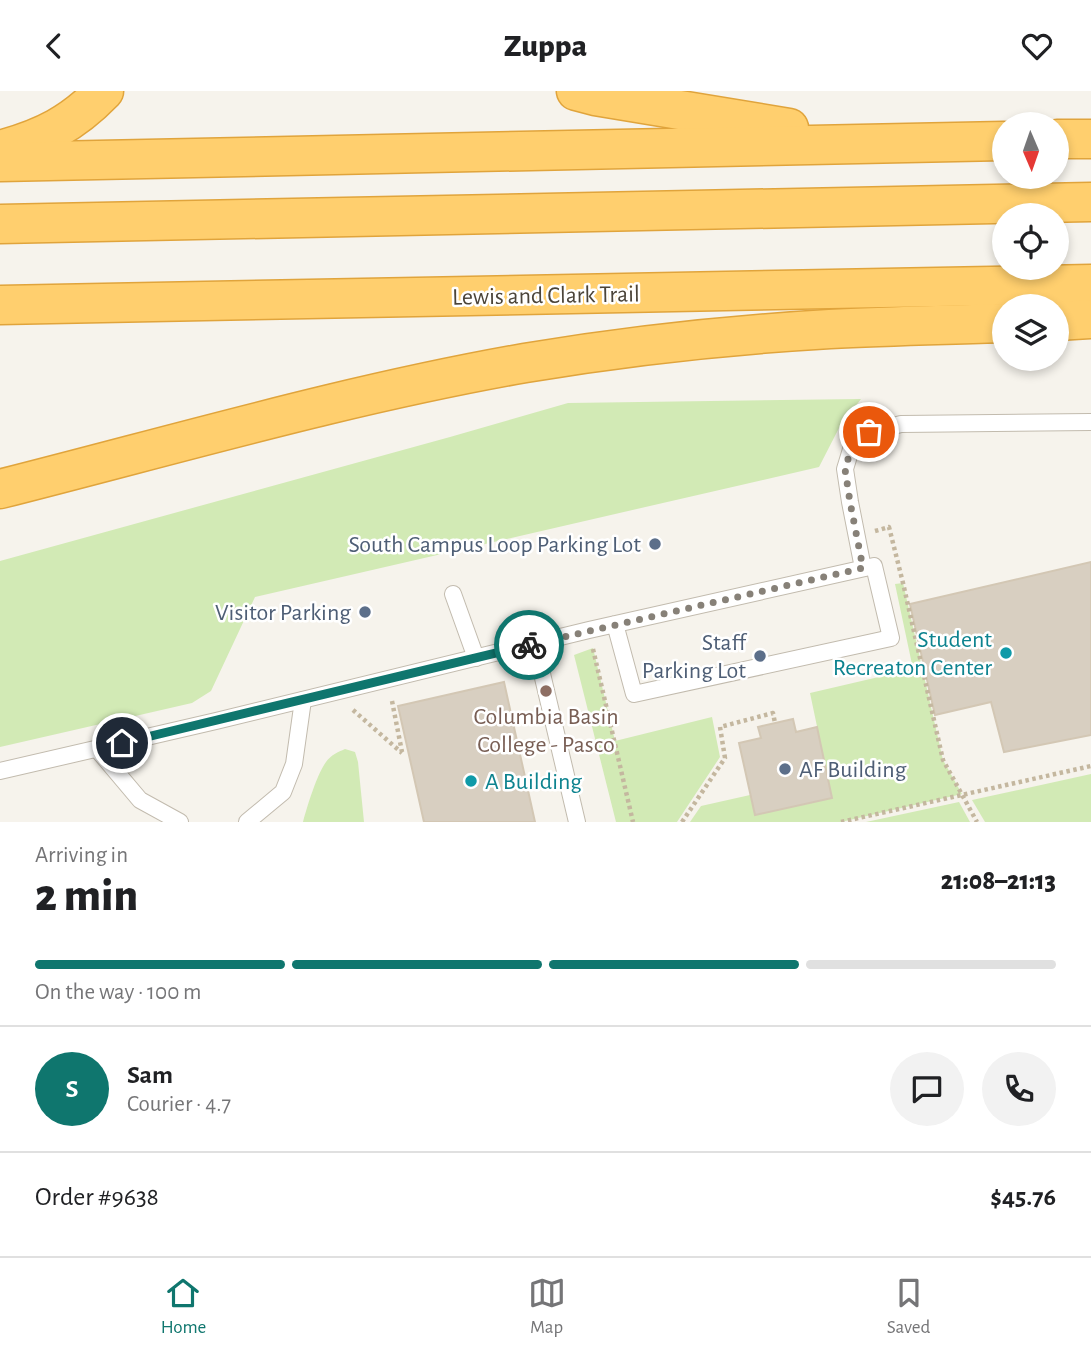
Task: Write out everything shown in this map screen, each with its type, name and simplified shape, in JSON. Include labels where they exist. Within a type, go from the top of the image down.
[{"type":"highway","points":[[0,150],[29,142],[56,130],[81,113],[104,91]]},
{"type":"highway","points":[[576,91],[806,131],[992,139]]},
{"type":"highway","points":[[1069,139],[1091,139]]},
{"type":"highway","points":[[0,162],[992,140]]},
{"type":"highway","points":[[0,224],[1091,202]]},
{"type":"highway","name":"Lewis and Clark Trail","points":[[0,305],[1091,284]]},
{"type":"highway","points":[[1069,320],[1091,319]]},
{"type":"highway","points":[[0,489],[388,390],[527,363],[667,343],[756,335],[830,329],[992,323]]},
{"type":"lane","points":[[863,568],[845,469],[852,446],[869,432],[901,424],[1091,422]]},
{"type":"lane","points":[[0,771],[589,630],[615,624],[863,568],[874,566],[891,638],[635,694],[615,624]]},
{"type":"lane","points":[[453,594],[476,658]]},
{"type":"lane","points":[[535,644],[577,822]]},
{"type":"lane","points":[[247,822],[283,792],[294,764],[303,700]]},
{"type":"lane","points":[[97,749],[140,800],[180,822]]},
{"type":"path","points":[[857,536],[889,527],[943,760],[977,822]]},
{"type":"path","points":[[589,630],[634,822]]},
{"type":"path","points":[[353,710],[402,753],[392,701]]},
{"type":"path","points":[[682,822],[725,758],[720,727],[773,713],[775,723]]},
{"type":"path","points":[[841,822],[1091,766]]},
{"type":"green space","points":[[861,399],[839,428],[819,467],[255,597],[211,691],[192,703],[0,747],[0,561],[568,403]]},
{"type":"green space","points":[[903,583],[943,760],[962,794],[841,822],[690,822],[701,806],[750,795],[755,815],[832,798],[810,693],[913,669],[895,584]]},
{"type":"green space","points":[[593,648],[615,741],[712,717],[720,757],[677,822],[616,822],[574,655]]},
{"type":"green space","points":[[345,749],[355,752],[358,762],[364,822],[303,822],[323,767],[330,757]]},
{"type":"green space","points":[[1091,774],[1091,822],[985,822],[972,800]]},
{"type":"green space","points":[[959,802],[970,822],[866,822]]},
{"type":"building","name":"Student Recreaton Center","points":[[1091,562],[1091,735],[1004,752],[991,702],[935,715],[910,604]]},
{"type":"building","name":"A Building","points":[[504,682],[535,822],[424,822],[398,706]]},
{"type":"building","name":"AF Building","points":[[793,719],[796,732],[817,727],[832,798],[755,815],[739,743],[761,738],[758,727]]},
{"type":"way so far","points":[[529,645],[863,568],[845,469],[852,446],[869,432]]},
{"type":"place","name":"South Campus Loop Parking Lot","points":[[655,544]]},
{"type":"place","name":"Visitor Parking","points":[[365,612]]},
{"type":"place","name":"Student Recreaton Center","points":[[1006,653]]},
{"type":"place","name":"Staff Parking Lot","points":[[760,656]]},
{"type":"place","name":"Columbia Basin College - Pasco","points":[[546,691]]},
{"type":"place","name":"AF Building","points":[[785,769]]},
{"type":"place","name":"A Building","points":[[471,781]]},
{"type":"route","points":[[122,743],[529,645]]}]
